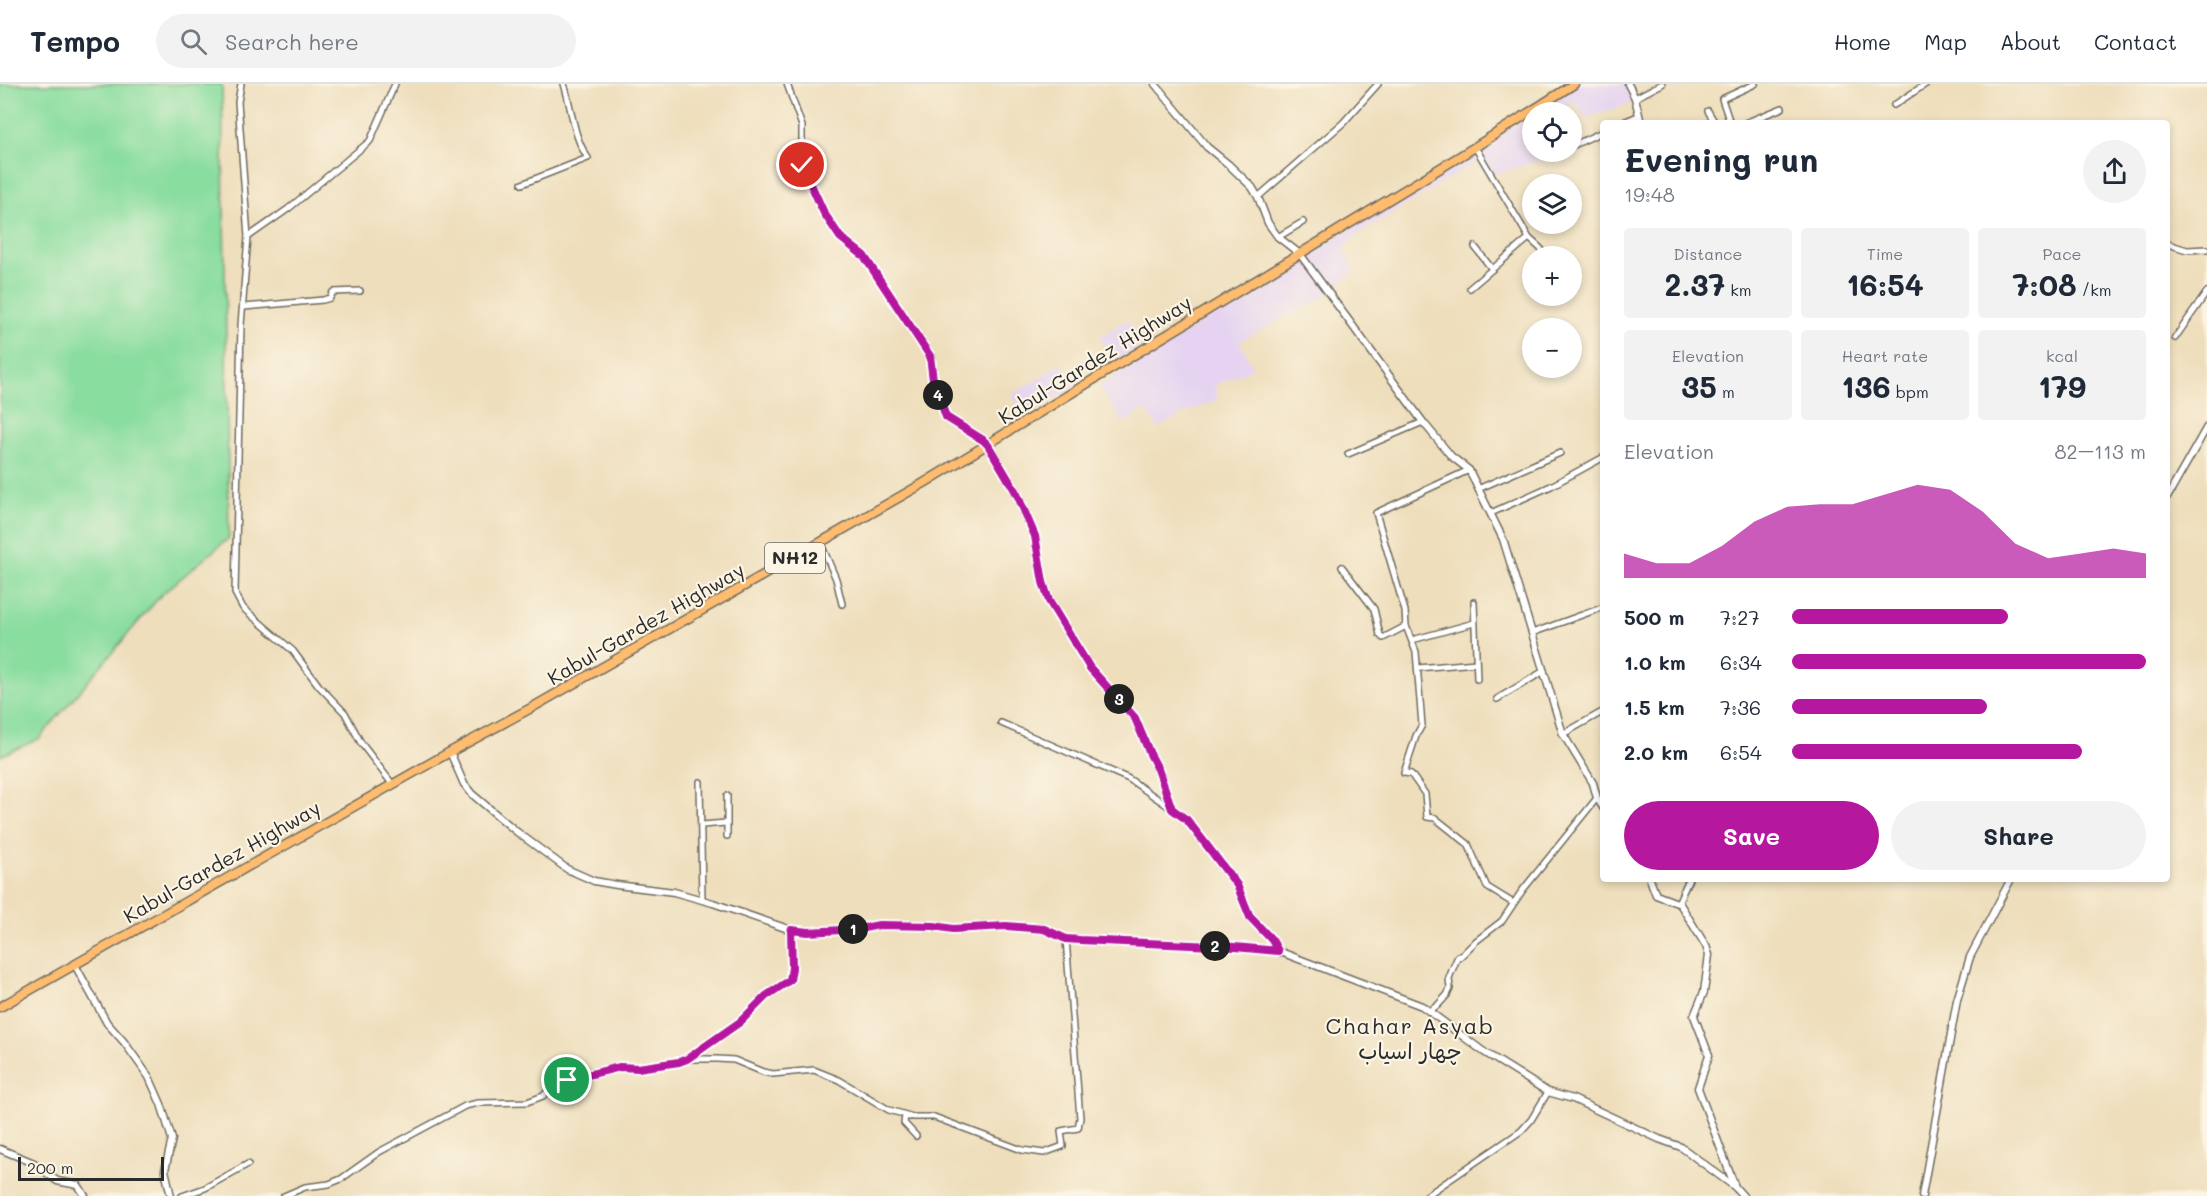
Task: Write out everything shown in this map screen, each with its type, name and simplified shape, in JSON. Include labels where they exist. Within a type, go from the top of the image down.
[{"type":"highway","name":"Kabul-Gardez Highway","points":[[0,1007],[821,544],[988,445],[1574,84]]},
{"type":"street","points":[[242,84],[238,102],[248,237],[241,325],[235,593],[243,608],[293,651],[318,686],[345,713],[361,743],[393,785]]},
{"type":"street","points":[[248,237],[288,209],[370,141],[395,84]]},
{"type":"street","points":[[522,184],[588,158],[576,136],[573,113],[564,84]]},
{"type":"street","points":[[788,84],[802,126],[802,165],[824,213],[840,237],[864,256],[930,356],[933,380],[946,417],[988,445],[1017,494],[1035,536],[1043,582],[1049,601],[1090,668],[1135,718],[1158,769],[1172,809]]},
{"type":"street","points":[[1155,84],[1207,147],[1252,187],[1268,223],[1278,237],[1300,254],[1423,422],[1451,456],[1469,470],[1503,539],[1563,734],[1593,783],[1600,803]]},
{"type":"street","points":[[1258,197],[1343,123],[1378,84]]},
{"type":"street","points":[[1628,84],[1635,98],[1640,120]]},
{"type":"street","points":[[1635,98],[1662,84]]},
{"type":"street","points":[[1729,120],[1722,99],[1755,84]]},
{"type":"street","points":[[1894,105],[1926,84]]},
{"type":"street","points":[[1752,120],[1782,108]]},
{"type":"street","points":[[1708,111],[1713,120]]},
{"type":"street","points":[[1628,120],[1638,116]]},
{"type":"street","points":[[1582,141],[1600,133]]},
{"type":"street","points":[[1475,147],[1529,238],[1538,246]]},
{"type":"street","points":[[1278,237],[1303,222]]},
{"type":"street","points":[[1470,288],[1529,238]]},
{"type":"street","points":[[2170,245],[2187,250],[2207,249]]},
{"type":"street","points":[[1475,247],[1492,269]]},
{"type":"street","points":[[244,307],[323,300],[330,298],[333,292],[360,291]]},
{"type":"street","points":[[2175,338],[2207,292]]},
{"type":"street","points":[[1348,454],[1423,422]]},
{"type":"street","points":[[2170,492],[2207,426]]},
{"type":"street","points":[[1478,489],[1560,453]]},
{"type":"street","points":[[1491,513],[1551,486],[1600,459]]},
{"type":"street","points":[[1469,470],[1376,513],[1405,611],[1406,626],[1416,652],[1418,668],[1422,725],[1404,773],[1411,774],[1425,794],[1426,817],[1435,818],[1468,844],[1487,887],[1513,903]]},
{"type":"street","points":[[821,544],[836,579],[842,604]]},
{"type":"street","points":[[1342,567],[1374,609],[1380,635],[1383,638],[1406,626]]},
{"type":"street","points":[[1474,602],[1477,679]]},
{"type":"street","points":[[1532,633],[1600,608]]},
{"type":"street","points":[[1412,640],[1474,623]]},
{"type":"street","points":[[1418,668],[1476,663]]},
{"type":"street","points":[[1497,699],[1544,671]]},
{"type":"street","points":[[1563,734],[1600,713]]},
{"type":"street","points":[[1002,723],[1129,779],[1187,820],[1237,885],[1250,917],[1272,940],[1278,951]]},
{"type":"street","points":[[450,752],[464,784],[472,794],[567,869],[605,883],[674,892],[791,930],[808,932],[859,929],[879,925],[934,926],[953,929],[1006,926],[1044,929],[1066,939],[1278,951],[1422,1006],[1484,1052],[1548,1092],[1573,1099],[1681,1147],[1735,1187],[1743,1196]]},
{"type":"street","points":[[700,782],[702,900]]},
{"type":"street","points":[[727,796],[727,836]]},
{"type":"street","points":[[1429,1011],[1447,995],[1450,989],[1449,978],[1458,956],[1460,957],[1476,940],[1503,921],[1513,903],[1597,798]]},
{"type":"street","points":[[702,825],[726,824]]},
{"type":"street","points":[[1651,882],[1656,895],[1678,903],[1698,930],[1709,956],[1704,992],[1694,1016],[1709,1055],[1698,1088],[1735,1187]]},
{"type":"street","points":[[1678,903],[1688,882]]},
{"type":"street","points":[[1922,1196],[1957,1000],[1970,957],[2009,882]]},
{"type":"street","points":[[284,1196],[305,1187],[329,1184],[341,1179],[380,1152],[465,1106],[478,1103],[527,1102],[543,1096],[552,1087],[567,1080],[620,1067],[638,1068],[687,1059],[740,1022],[766,996],[790,980],[791,930]]},
{"type":"street","points":[[916,1136],[904,1123],[905,1116],[934,1117],[1022,1150],[1044,1153],[1063,1146],[1061,1131],[1078,1128],[1080,1118],[1066,939]]},
{"type":"street","points":[[75,965],[107,1023],[149,1077],[161,1104],[171,1139],[165,1170],[171,1196]]},
{"type":"street","points":[[687,1059],[734,1060],[773,1074],[814,1070],[840,1080],[880,1106],[913,1117]]},
{"type":"street","points":[[1426,1196],[1521,1131],[1531,1120],[1548,1092]]},
{"type":"street","points":[[0,1149],[34,1163],[57,1181],[78,1185],[85,1196]]},
{"type":"street","points":[[182,1196],[205,1188],[248,1164]]},
{"type":"shaded area","points":[[1575,84],[1629,84],[1634,102],[1586,118],[1582,112],[1582,102],[1548,102]]},
{"type":"shaded area","points":[[1522,119],[1522,162],[1535,162],[1493,175],[1480,159],[1354,237],[1343,249],[1355,271],[1323,297],[1240,341],[1253,368],[1214,386],[1218,398],[1215,401],[1187,412],[1158,428],[1145,409],[1123,423],[1099,387]]},
{"type":"shaded area","points":[[1127,320],[1145,344],[1117,361],[1099,337]]},
{"type":"shaded area","points":[[1060,364],[1081,384],[1025,415],[1011,396]]},
{"type":"green space","points":[[0,84],[222,84],[229,538],[161,595],[39,739],[0,756]]},
{"type":"district","name":"Chahar Asyab چهار اسیاب","points":[[1410,1038]]},
{"type":"route","points":[[567,1080],[620,1067],[638,1068],[687,1059],[740,1022],[766,996],[790,980],[791,930],[808,932],[859,929],[879,925],[934,926],[953,929],[1006,926],[1044,929],[1066,939],[1278,951],[1272,940],[1250,917],[1237,885],[1187,820],[1172,809],[1158,769],[1135,718],[1090,668],[1049,601],[1043,582],[1035,536],[1027,514],[1006,473],[983,440],[946,417],[933,380],[930,356],[864,256],[840,237],[824,213],[802,165]]}]
